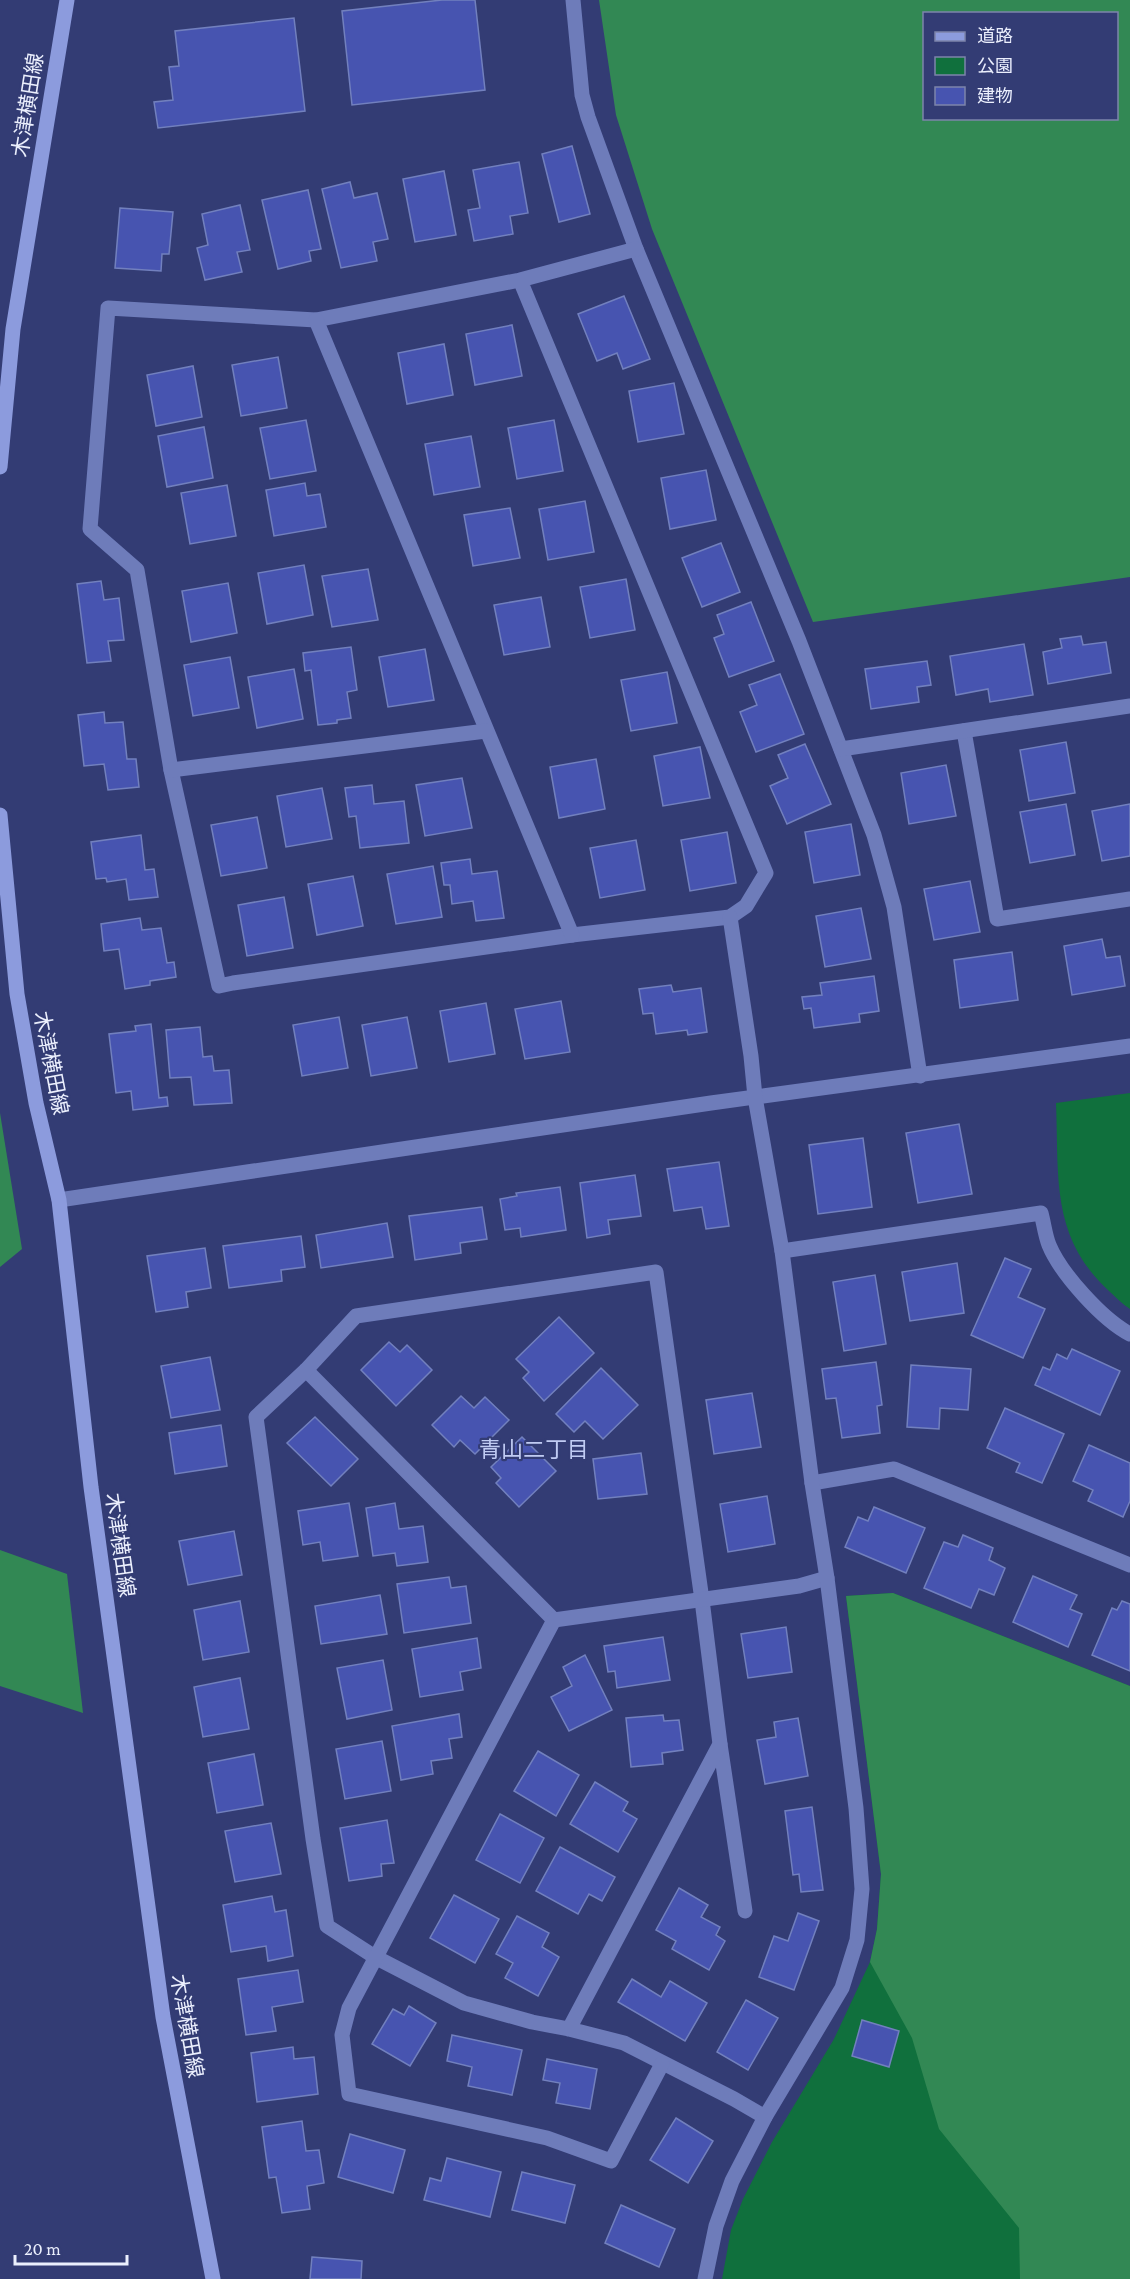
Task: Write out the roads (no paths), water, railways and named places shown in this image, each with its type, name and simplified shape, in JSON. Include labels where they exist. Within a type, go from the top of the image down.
[{"type":"main road","name":"木津横田線","points":[[0,467],[13,329],[67,0]]},
{"type":"main road","name":"木津横田線","points":[[0,815],[17,994],[36,1103],[59,1200],[91,1487],[163,2017],[213,2279]]},
{"type":"street","points":[[573,0],[582,95],[588,117],[636,249],[799,641],[874,835],[894,907],[920,1076]]},
{"type":"street","points":[[520,280],[766,873],[746,906],[730,917],[572,935],[233,982],[219,986],[171,770],[137,570],[90,529],[108,308],[316,320],[520,280],[636,249]]},
{"type":"street","points":[[316,320],[572,935]]},
{"type":"street","points":[[841,749],[1130,706]]},
{"type":"street","points":[[171,770],[486,731]]},
{"type":"street","points":[[964,731],[997,919],[1130,899]]},
{"type":"street","points":[[705,2279],[716,2226],[732,2181],[765,2117],[842,1988],[856,1940],[862,1889],[856,1808],[827,1578],[812,1483],[782,1251],[755,1097],[730,917]]},
{"type":"street","points":[[59,1200],[755,1097],[1130,1046]]},
{"type":"street","points":[[782,1251],[1041,1213],[1050,1246],[1077,1288],[1116,1326],[1130,1334]]},
{"type":"street","points":[[745,1911],[656,1272],[356,1316],[306,1370],[256,1417],[311,1827],[327,1926],[375,1957],[464,2003],[532,2022],[624,2043],[765,2117]]},
{"type":"street","points":[[306,1370],[554,1620]]},
{"type":"street","points":[[812,1483],[894,1469],[1130,1565]]},
{"type":"street","points":[[554,1620],[799,1586],[827,1578]]},
{"type":"street","points":[[554,1620],[349,2008],[342,2036],[349,2094],[547,2138],[611,2161],[662,2064]]},
{"type":"street","points":[[569,2029],[720,1744]]},
{"type":"district","name":"青山二丁目","points":[[534,1449]]}]
